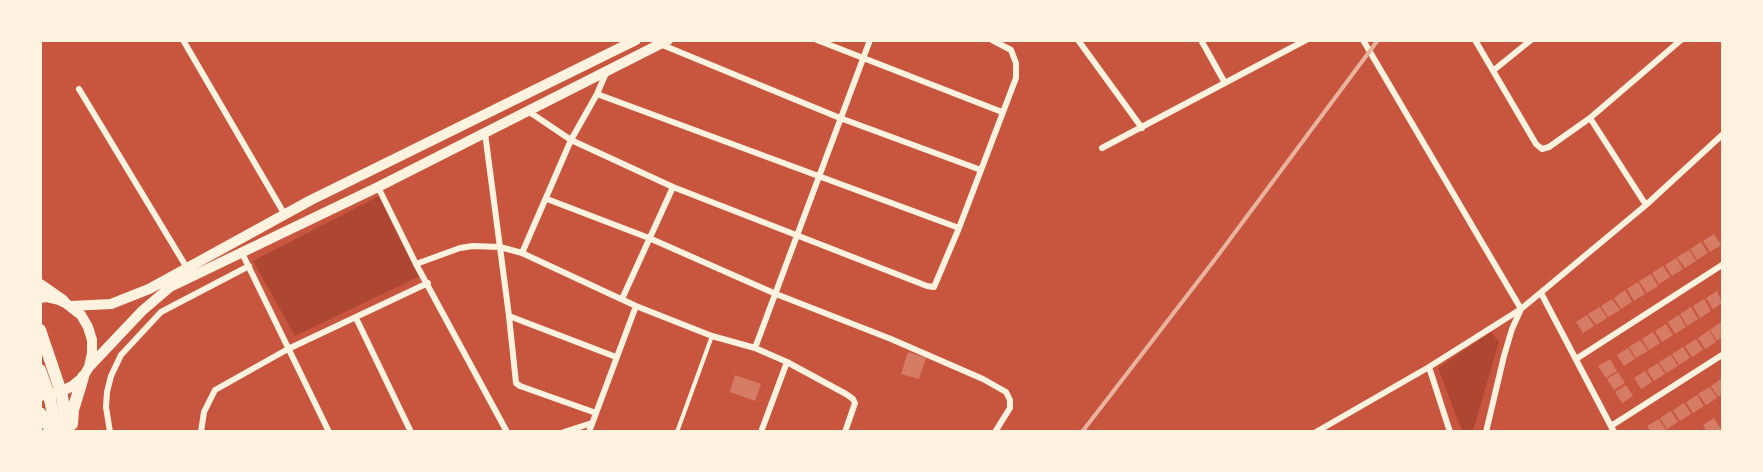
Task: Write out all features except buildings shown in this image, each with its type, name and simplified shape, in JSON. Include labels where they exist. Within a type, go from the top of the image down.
[{"type":"main road","points":[[40,298],[46,297],[67,303],[111,304],[149,289],[285,215],[636,40]]},
{"type":"main road","points":[[50,394],[72,386],[142,311],[170,288],[378,187],[664,42]]},
{"type":"main road","points":[[40,285],[81,315],[90,333],[92,353],[73,411],[70,432]]},
{"type":"main road","points":[[40,330],[54,432]]},
{"type":"main road","points":[[40,370],[70,432]]},
{"type":"main road","points":[[40,413],[54,432]]},
{"type":"street","points":[[183,40],[285,215]]},
{"type":"street","points":[[817,40],[1002,112]]},
{"type":"street","points":[[755,348],[870,40]]},
{"type":"street","points":[[528,111],[571,140],[673,187],[934,287],[1016,78],[1017,70],[1011,50],[992,40]]},
{"type":"street","points":[[1077,40],[1142,128]]},
{"type":"street","points":[[1201,40],[1225,83]]},
{"type":"street","points":[[1363,40],[1521,309]]},
{"type":"street","points":[[1475,40],[1536,144],[1542,149],[1549,147],[1590,118],[1681,40]]},
{"type":"street","points":[[1494,70],[1531,40]]},
{"type":"street","points":[[1102,148],[1304,41]]},
{"type":"street","points":[[664,42],[840,118],[981,170]]},
{"type":"street","points":[[522,253],[547,200],[571,140],[606,72]]},
{"type":"street","points":[[80,89],[187,268]]},
{"type":"street","points":[[597,93],[959,228]]},
{"type":"street","points":[[1590,118],[1646,205]]},
{"type":"street","points":[[485,133],[516,383],[596,413]]},
{"type":"street","points":[[1316,432],[1429,367],[1521,309],[1646,205],[1722,135]]},
{"type":"street","points":[[378,187],[416,264],[507,432]]},
{"type":"street","points":[[622,299],[673,187]]},
{"type":"street","points":[[547,200],[649,238],[776,294],[891,339],[983,379],[1006,392],[1010,400],[1010,408],[995,432]]},
{"type":"street","points":[[416,264],[460,248],[500,246],[522,253],[636,306],[712,336],[755,348],[787,362],[853,399],[854,410],[845,432]]},
{"type":"street","points":[[242,253],[329,432]]},
{"type":"street","points":[[1576,359],[1722,265]]},
{"type":"street","points":[[110,432],[106,407],[107,392],[111,376],[121,355],[161,312],[249,266]]},
{"type":"street","points":[[201,432],[204,412],[215,390],[288,349],[428,283]]},
{"type":"street","points":[[1541,292],[1612,429],[1722,355]]},
{"type":"street","points":[[589,432],[636,306]]},
{"type":"street","points":[[1486,432],[1504,356],[1521,309]]},
{"type":"street","points":[[509,316],[616,357]]},
{"type":"street","points":[[356,318],[411,432]]},
{"type":"street","points":[[761,432],[787,362]]},
{"type":"street","points":[[1429,367],[1450,432]]},
{"type":"street","points":[[564,432],[592,423]]},
{"type":"lane","points":[[677,432],[712,336]]},
{"type":"shaded area","points":[[379,196],[420,276],[295,336],[253,261]]},
{"type":"shaded area","points":[[1491,332],[1499,342],[1473,431],[1462,431],[1438,368]]},
{"type":"railway","points":[[1082,432],[1216,258],[1378,40]]}]
